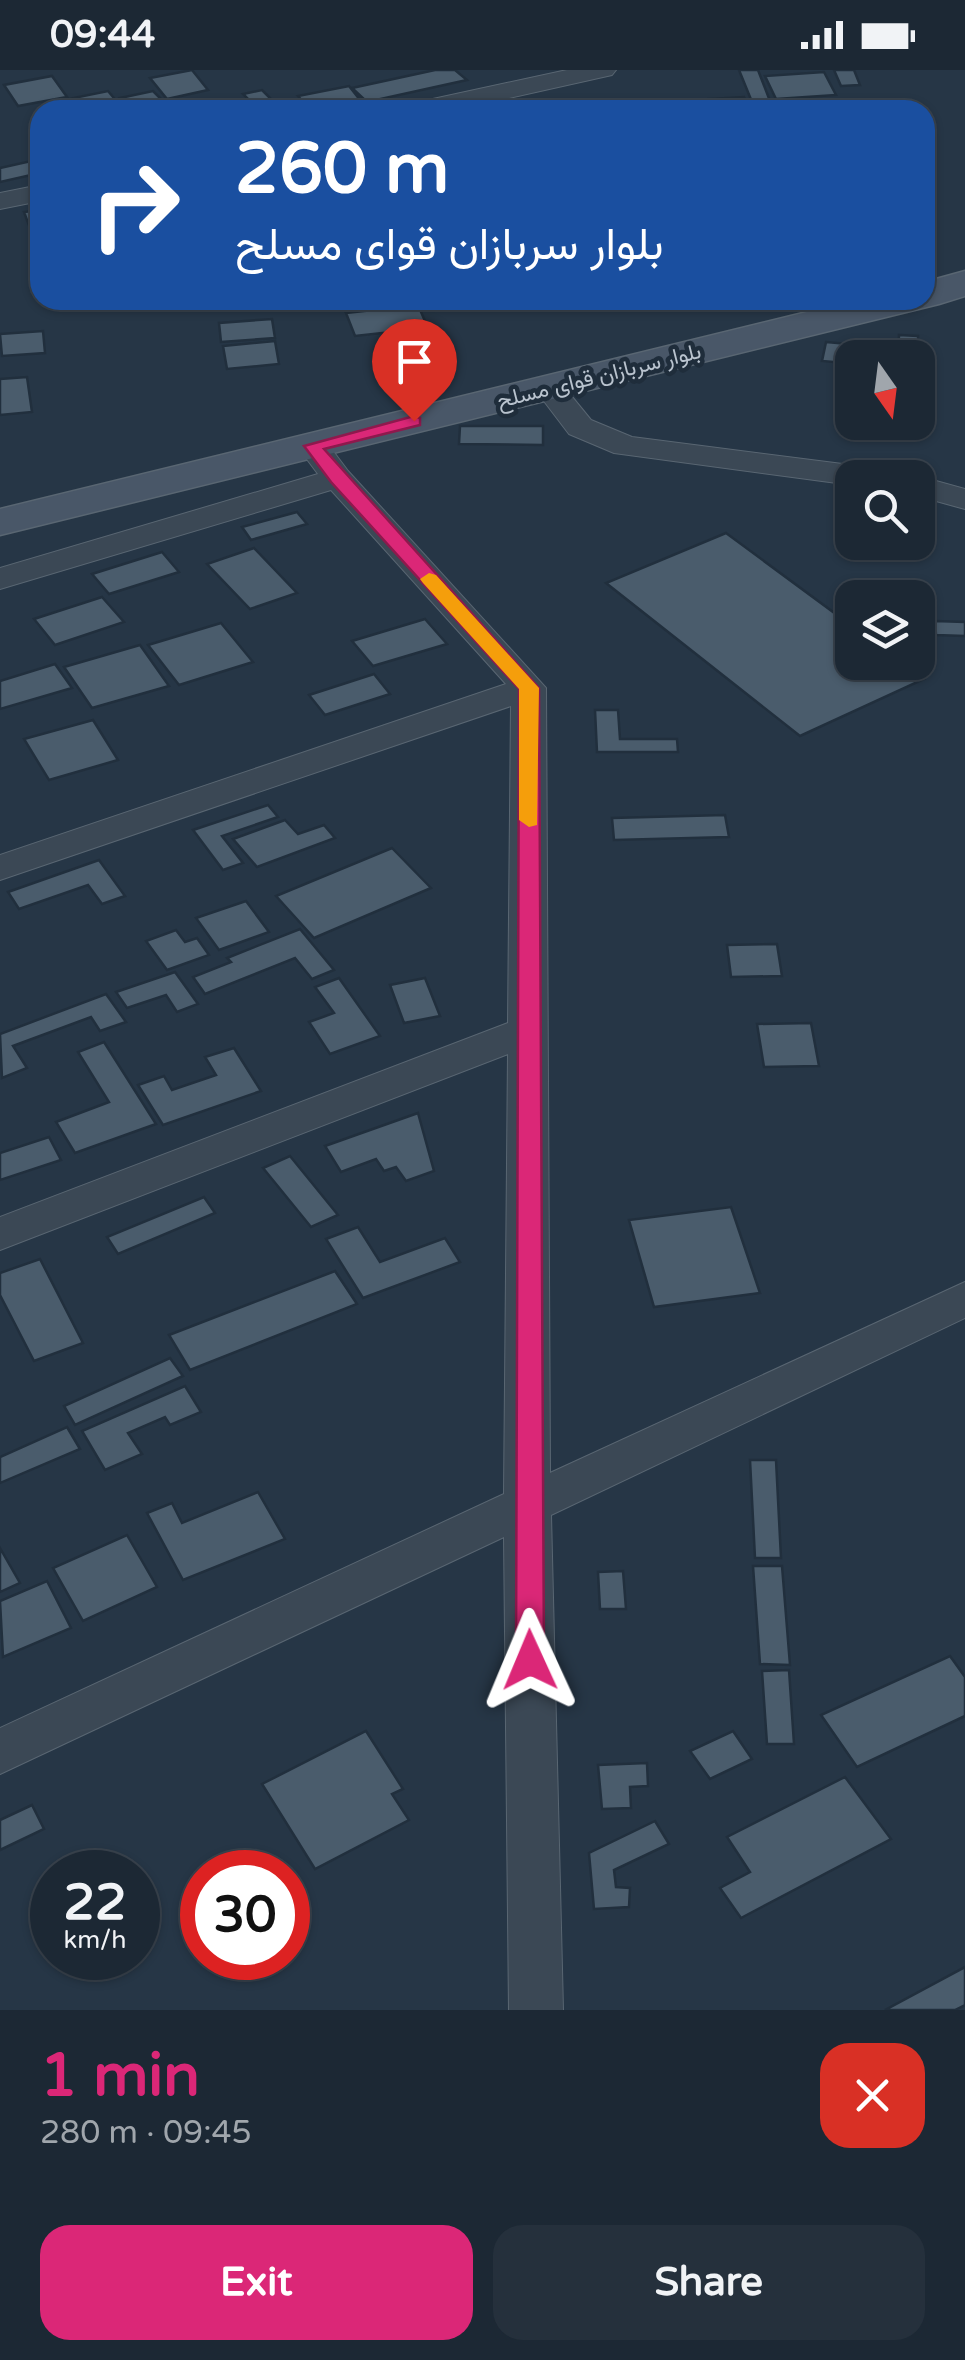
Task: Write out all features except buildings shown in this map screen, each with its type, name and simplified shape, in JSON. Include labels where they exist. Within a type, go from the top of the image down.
[{"type":"main road","points":[[935,257],[965,248]]},
{"type":"main road","points":[[935,291],[965,283]]},
{"type":"main road","name":"بلوار سربازان قوای مسلح","points":[[0,484],[726,310]]},
{"type":"main road","name":"بلوار سربازان قوای مسلح","points":[[0,522],[325,462],[548,388],[865,310]]},
{"type":"street","points":[[466,100],[603,70]]},
{"type":"street","points":[[0,201],[30,194]]},
{"type":"street","points":[[548,388],[580,427],[625,446],[835,473]]},
{"type":"street","points":[[0,579],[325,462],[529,688],[527,1504],[536,2010]]},
{"type":"street","points":[[935,491],[965,499]]},
{"type":"street","points":[[0,868],[529,688]]},
{"type":"street","points":[[0,1234],[530,1030]]},
{"type":"street","points":[[0,1752],[965,1298]]},
{"type":"slow traffic","points":[[429,579],[529,688],[529,820]]},
{"type":"route","points":[[414,421],[313,446],[337,478],[529,688],[530,1660]]}]
